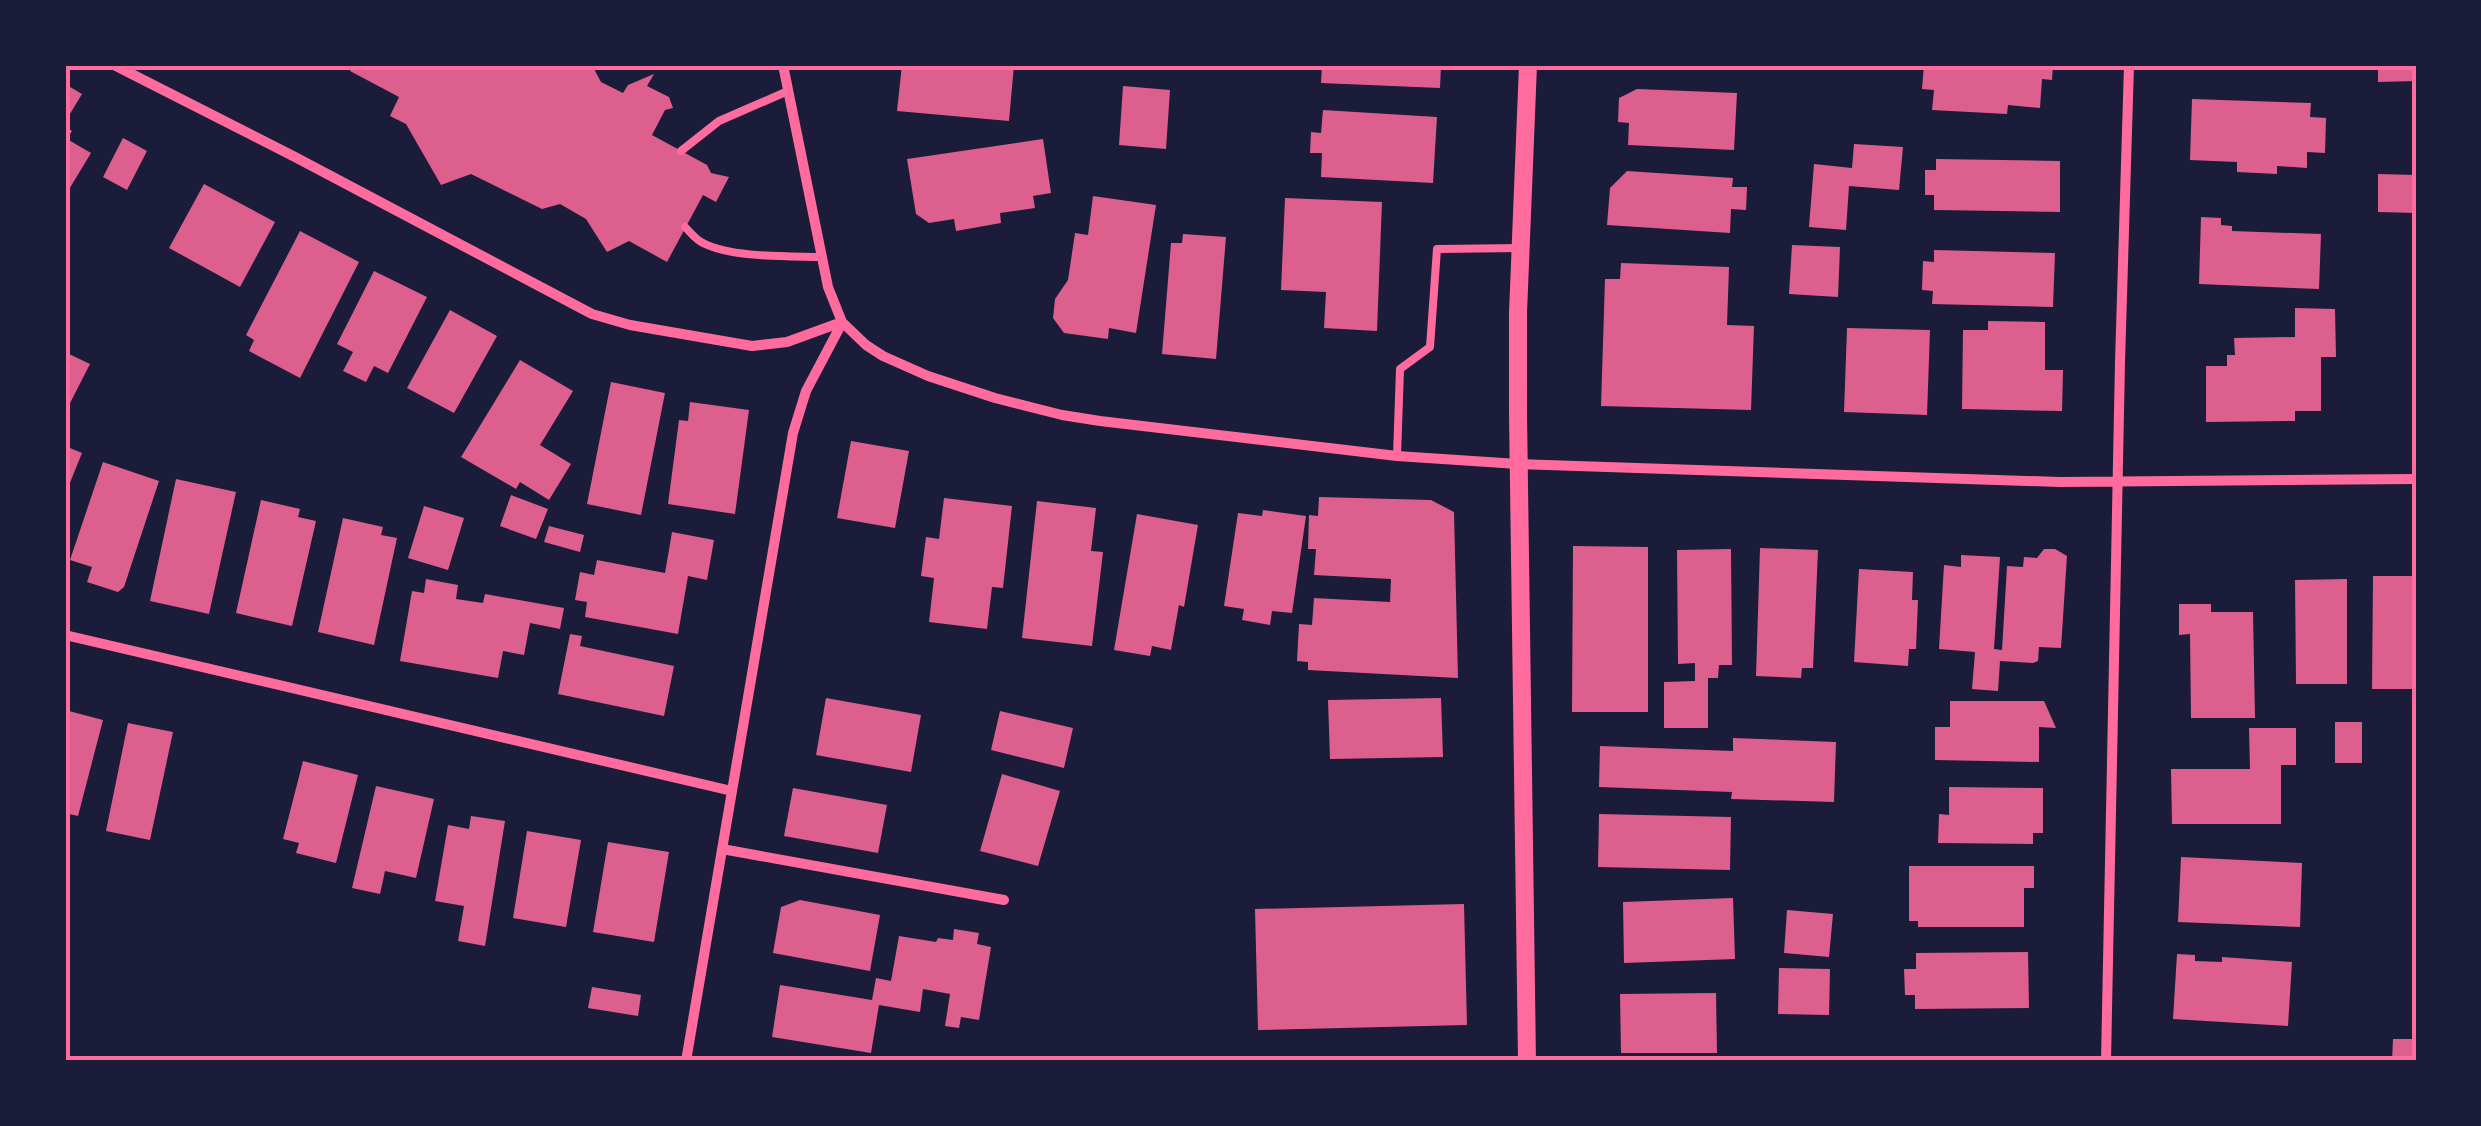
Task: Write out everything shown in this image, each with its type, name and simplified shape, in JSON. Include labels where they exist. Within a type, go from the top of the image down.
[{"type":"street","points":[[114,65],[592,314],[630,325],[752,346],[787,342],[842,322]]},
{"type":"street","points":[[783,65],[821,257],[842,322],[866,345],[902,365],[1029,407],[1100,421],[1398,456],[1518,464],[1990,480],[2416,480]]},
{"type":"street","points":[[1527,1061],[1518,464],[1528,65]]},
{"type":"street","points":[[2106,1061],[2129,65]]},
{"type":"street","points":[[686,1061],[792,434],[806,391],[842,322]]},
{"type":"street","points":[[65,634],[732,791]]},
{"type":"street","points":[[722,849],[1004,900]]},
{"type":"lane","points":[[682,151],[719,121],[788,91]]},
{"type":"lane","points":[[686,227],[700,243],[724,250],[821,257]]},
{"type":"lane","points":[[1398,456],[1400,369],[1430,347],[1437,249],[1521,248]]},
{"type":"building","points":[[353,65],[592,65],[601,82],[623,93],[628,85],[654,74],[647,86],[669,97],[673,108],[665,110],[652,135],[707,165],[711,173],[729,177],[716,202],[703,195],[667,262],[629,241],[607,252],[586,219],[560,204],[542,209],[471,174],[441,185],[406,124],[390,116],[399,97],[350,71]]},
{"type":"building","points":[[902,65],[1014,65],[1009,121],[897,111]]},
{"type":"building","points":[[1322,65],[1441,65],[1440,88],[1321,83]]},
{"type":"building","points":[[1924,65],[2053,65],[2052,80],[2042,79],[2040,108],[2008,105],[2007,114],[1932,110],[1934,90],[1922,89]]},
{"type":"building","points":[[2378,65],[2416,65],[2416,81],[2378,82]]},
{"type":"building","points":[[65,84],[82,94],[65,122]]},
{"type":"building","points":[[1123,86],[1170,90],[1166,149],[1119,145]]},
{"type":"building","points":[[1637,89],[1737,93],[1734,150],[1628,145],[1629,123],[1618,122],[1619,98]]},
{"type":"building","points":[[2192,99],[2311,103],[2310,117],[2326,118],[2325,153],[2307,152],[2307,168],[2277,166],[2277,174],[2237,172],[2237,162],[2190,160]]},
{"type":"building","points":[[1323,110],[1437,117],[1433,183],[1321,177],[1322,153],[1310,153],[1311,132],[1321,133]]},
{"type":"building","points":[[65,126],[72,131],[67,139],[91,153],[65,196]]},
{"type":"building","points":[[123,138],[147,151],[127,190],[103,177]]},
{"type":"building","points":[[1043,139],[1051,193],[1033,196],[1035,208],[1000,213],[1001,223],[956,231],[954,219],[929,223],[916,214],[907,159]]},
{"type":"building","points":[[1854,144],[1903,147],[1899,190],[1849,186],[1846,230],[1809,227],[1814,164],[1852,168]]},
{"type":"building","points":[[1936,159],[2060,161],[2060,212],[1934,210],[1934,195],[1925,195],[1925,170],[1936,170]]},
{"type":"building","points":[[1627,171],[1733,178],[1732,187],[1747,187],[1746,210],[1731,209],[1730,233],[1607,225],[1610,188]]},
{"type":"building","points":[[2378,174],[2416,175],[2416,213],[2378,212]]},
{"type":"building","points":[[204,184],[275,222],[240,287],[169,248]]},
{"type":"building","points":[[1093,196],[1156,205],[1136,333],[1109,328],[1108,339],[1064,333],[1053,318],[1055,299],[1068,280],[1075,233],[1088,235]]},
{"type":"building","points":[[1285,198],[1382,202],[1377,331],[1324,328],[1326,292],[1281,290]]},
{"type":"building","points":[[2201,217],[2221,218],[2221,225],[2232,226],[2232,231],[2321,234],[2319,289],[2199,284]]},
{"type":"building","points":[[300,231],[359,262],[300,378],[249,351],[254,340],[246,335]]},
{"type":"building","points":[[1183,234],[1226,237],[1216,359],[1162,354],[1171,243],[1182,243]]},
{"type":"building","points":[[1792,245],[1840,247],[1838,297],[1789,294]]},
{"type":"building","points":[[1934,250],[2055,253],[2053,307],[1932,304],[1933,291],[1922,290],[1923,261],[1934,262]]},
{"type":"building","points":[[1621,263],[1729,267],[1727,325],[1754,326],[1751,410],[1601,406],[1605,279],[1620,279]]},
{"type":"building","points":[[374,271],[427,297],[388,373],[374,366],[366,382],[343,371],[353,352],[337,344]]},
{"type":"building","points":[[2295,308],[2335,309],[2336,357],[2321,357],[2321,411],[2295,411],[2295,421],[2206,422],[2206,366],[2227,366],[2227,355],[2235,355],[2234,338],[2295,337]]},
{"type":"building","points":[[450,310],[497,336],[454,413],[407,388]]},
{"type":"building","points":[[1988,321],[2045,322],[2045,370],[2063,370],[2062,411],[1962,409],[1963,330],[1988,330]]},
{"type":"building","points":[[1847,328],[1930,330],[1927,415],[1844,412]]},
{"type":"building","points":[[65,352],[90,364],[65,413]]},
{"type":"building","points":[[520,360],[573,391],[540,445],[571,464],[549,500],[520,482],[516,489],[461,457]]},
{"type":"building","points":[[611,382],[665,393],[641,515],[587,504]]},
{"type":"building","points":[[690,402],[749,410],[735,514],[668,504],[679,420],[688,421]]},
{"type":"building","points":[[851,441],[909,451],[895,528],[837,518]]},
{"type":"building","points":[[65,446],[82,453],[65,495]]},
{"type":"building","points":[[103,462],[159,481],[124,587],[118,592],[87,582],[92,567],[70,560]]},
{"type":"building","points":[[176,479],[236,492],[209,614],[150,601]]},
{"type":"building","points":[[511,495],[548,509],[536,539],[500,526]]},
{"type":"building","points":[[1319,497],[1431,500],[1454,512],[1458,678],[1308,670],[1308,662],[1297,661],[1299,624],[1312,625],[1314,598],[1390,602],[1391,579],[1314,575],[1316,549],[1308,549],[1309,515],[1318,516]]},
{"type":"building","points":[[944,498],[1012,506],[1003,588],[992,587],[987,629],[929,622],[934,578],[921,576],[926,537],[939,539]]},
{"type":"building","points":[[261,500],[300,509],[298,517],[316,521],[292,626],[236,613]]},
{"type":"building","points":[[1037,501],[1096,508],[1091,551],[1103,552],[1092,646],[1022,638]]},
{"type":"building","points":[[424,506],[464,518],[448,570],[408,558]]},
{"type":"building","points":[[1263,510],[1306,516],[1292,613],[1272,611],[1270,625],[1242,620],[1244,609],[1224,606],[1238,513],[1262,516]]},
{"type":"building","points":[[1137,514],[1198,525],[1184,607],[1179,605],[1171,650],[1152,646],[1150,656],[1114,650]]},
{"type":"building","points":[[343,518],[383,527],[381,535],[397,538],[374,645],[318,632]]},
{"type":"building","points":[[549,526],[584,535],[580,552],[544,542]]},
{"type":"building","points":[[672,532],[714,540],[707,580],[688,576],[678,634],[585,617],[587,602],[575,600],[580,572],[594,575],[597,560],[665,573]]},
{"type":"building","points":[[1573,546],[1648,547],[1648,712],[1572,712]]},
{"type":"building","points":[[1760,548],[1818,550],[1813,668],[1802,668],[1801,678],[1756,676]]},
{"type":"building","points":[[1731,549],[1732,665],[1719,665],[1718,678],[1708,678],[1708,728],[1664,728],[1664,682],[1695,681],[1695,663],[1678,664],[1677,550]]},
{"type":"building","points":[[2044,549],[2055,549],[2067,556],[2061,648],[2039,647],[2038,661],[2033,663],[2000,661],[1998,691],[1972,689],[1975,652],[1939,649],[1944,565],[1961,567],[1961,555],[2000,557],[1994,649],[2002,650],[2007,566],[2023,567],[2024,557],[2037,558]]},
{"type":"building","points":[[1859,569],[1913,572],[1912,600],[1918,600],[1916,649],[1909,649],[1908,666],[1854,662]]},
{"type":"building","points":[[2373,576],[2416,576],[2416,689],[2372,689]]},
{"type":"building","points":[[426,579],[458,585],[456,599],[483,603],[485,594],[564,608],[560,629],[530,623],[524,655],[503,651],[498,678],[400,661],[412,591],[424,593]]},
{"type":"building","points":[[2347,579],[2347,684],[2296,684],[2295,580]]},
{"type":"building","points":[[2179,604],[2211,604],[2211,612],[2253,612],[2255,718],[2191,718],[2190,634],[2179,635]]},
{"type":"building","points":[[570,634],[582,636],[580,646],[674,666],[664,716],[558,694]]},
{"type":"building","points":[[826,698],[921,715],[911,772],[816,755]]},
{"type":"building","points":[[1441,698],[1443,757],[1330,759],[1328,700]]},
{"type":"building","points":[[1950,701],[2044,701],[2056,728],[2039,727],[2039,762],[1935,760],[1935,727],[1950,727]]},
{"type":"building","points":[[65,710],[103,720],[78,816],[65,813]]},
{"type":"building","points":[[1000,711],[1073,728],[1064,768],[991,750]]},
{"type":"building","points":[[2335,722],[2362,722],[2362,763],[2335,763]]},
{"type":"building","points":[[128,723],[173,732],[150,840],[106,831]]},
{"type":"building","points":[[2249,728],[2296,728],[2296,765],[2281,765],[2281,824],[2172,824],[2171,769],[2250,769]]},
{"type":"building","points":[[1733,738],[1836,742],[1834,802],[1731,799],[1732,792],[1599,787],[1600,746],[1733,751]]},
{"type":"building","points":[[303,761],[358,775],[336,863],[296,853],[299,843],[283,839]]},
{"type":"building","points":[[1002,774],[1060,791],[1038,866],[980,851]]},
{"type":"building","points":[[376,786],[434,799],[416,878],[385,871],[380,894],[352,888]]},
{"type":"building","points":[[1949,787],[2043,788],[2043,833],[2033,833],[2033,844],[1938,843],[1939,814],[1949,815]]},
{"type":"building","points":[[793,788],[887,805],[878,853],[784,836]]},
{"type":"building","points":[[1599,814],[1731,817],[1730,870],[1598,867]]},
{"type":"building","points":[[471,816],[505,821],[485,946],[458,941],[464,906],[435,901],[448,825],[469,829]]},
{"type":"building","points":[[527,831],[581,840],[566,927],[513,918]]},
{"type":"building","points":[[608,842],[669,852],[654,942],[593,932]]},
{"type":"building","points":[[2181,857],[2302,863],[2300,927],[2178,922]]},
{"type":"building","points":[[1909,866],[2034,866],[2034,888],[2024,888],[2024,927],[1918,927],[1918,921],[1909,921]]},
{"type":"building","points":[[1733,898],[1735,959],[1624,963],[1623,902]]},
{"type":"building","points":[[800,900],[880,915],[870,971],[773,953],[781,907]]},
{"type":"building","points":[[1464,904],[1467,1025],[1258,1030],[1255,909]]},
{"type":"building","points":[[1787,910],[1833,914],[1829,957],[1784,953]]},
{"type":"building","points":[[954,929],[979,933],[977,944],[991,947],[979,1020],[961,1017],[959,1028],[945,1026],[950,994],[923,989],[920,1012],[879,1005],[871,1053],[772,1037],[780,985],[872,1000],[876,978],[891,981],[899,936],[936,942],[938,938],[953,940]]},
{"type":"building","points":[[2028,952],[2029,1008],[1915,1009],[1915,995],[1905,995],[1904,969],[1916,969],[1916,953]]},
{"type":"building","points":[[2177,954],[2195,955],[2195,961],[2222,962],[2222,957],[2292,962],[2288,1026],[2173,1019]]},
{"type":"building","points":[[1779,968],[1830,969],[1829,1015],[1778,1014]]},
{"type":"building","points":[[592,987],[641,995],[638,1016],[588,1008]]},
{"type":"building","points":[[1716,993],[1717,1053],[1621,1053],[1620,994]]},
{"type":"building","points":[[2393,1039],[2416,1039],[2416,1061],[2392,1061]]}]
